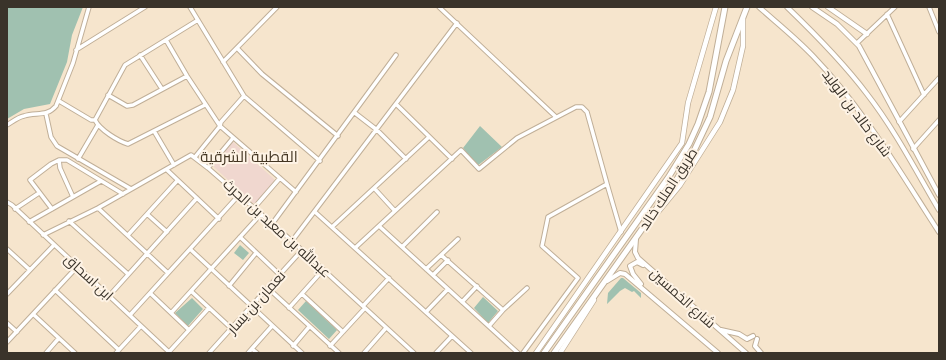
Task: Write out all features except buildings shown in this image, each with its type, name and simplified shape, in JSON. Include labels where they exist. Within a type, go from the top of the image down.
[{"type":"main road","points":[[536,353],[682,143],[688,103],[716,7]]},
{"type":"main road","name":"طريق الملك خالد","points":[[544,353],[668,178],[689,144],[709,92],[725,7]]},
{"type":"main road","name":"طريق الملك خالد","points":[[554,353],[674,184],[702,136],[710,117],[726,61],[747,7]]},
{"type":"main road","points":[[828,7],[867,34]]},
{"type":"main road","points":[[637,236],[674,194],[720,122],[734,90],[743,46],[743,19]]},
{"type":"main road","points":[[560,353],[574,334],[605,282]]},
{"type":"street","points":[[7,124],[23,116],[46,114],[52,111],[59,101],[89,7]]},
{"type":"street","points":[[76,50],[145,7]]},
{"type":"street","points":[[190,7],[244,96],[320,161]]},
{"type":"street","points":[[223,62],[277,7]]},
{"type":"street","points":[[439,7],[556,116]]},
{"type":"street","name":"شارع خالد بن الوليد","points":[[759,7],[788,31],[836,81],[858,110],[939,232]]},
{"type":"street","points":[[787,7],[817,36],[867,94],[914,166],[939,210]]},
{"type":"street","name":"شارع خالد بن الوليد","points":[[812,7],[837,24],[857,43],[939,195]]},
{"type":"street","points":[[857,43],[895,7]]},
{"type":"street","points":[[930,7],[939,32]]},
{"type":"street","points":[[887,14],[924,94]]},
{"type":"street","points":[[95,120],[122,68],[198,20]]},
{"type":"street","points":[[292,241],[457,23]]},
{"type":"street","points":[[166,40],[205,105],[220,126],[296,192]]},
{"type":"street","points":[[237,48],[262,74],[338,136]]},
{"type":"street","points":[[272,224],[320,161],[396,55]]},
{"type":"street","points":[[140,56],[162,90]]},
{"type":"street","points":[[108,95],[130,106],[187,76]]},
{"type":"street","points":[[899,122],[939,78]]},
{"type":"street","points":[[43,235],[98,208],[191,155],[195,157],[220,126],[221,122],[244,96]]},
{"type":"street","points":[[59,101],[91,120],[95,120],[98,125],[128,144],[205,105]]},
{"type":"street","points":[[396,104],[452,159]]},
{"type":"street","points":[[355,248],[461,150],[479,169],[517,138],[556,116],[576,107],[582,107],[587,112],[606,184],[621,232]]},
{"type":"street","points":[[355,113],[377,130],[406,159]]},
{"type":"street","points":[[46,114],[51,137],[60,149],[131,189]]},
{"type":"street","points":[[913,149],[939,120]]},
{"type":"street","points":[[78,159],[98,125]]},
{"type":"street","points":[[154,131],[174,165]]},
{"type":"street","points":[[332,227],[429,137]]},
{"type":"street","points":[[208,168],[233,138]]},
{"type":"street","name":"عبدالله بن معبد بن الحرث","points":[[195,157],[292,241],[414,353]]},
{"type":"street","points":[[52,209],[30,180],[59,160],[67,160],[123,194]]},
{"type":"street","points":[[59,160],[60,168],[73,197]]},
{"type":"street","points":[[167,170],[219,219]]},
{"type":"street","points":[[254,208],[280,178]]},
{"type":"street","points":[[128,235],[177,180]]},
{"type":"street","points":[[29,222],[101,181]]},
{"type":"street","points":[[523,353],[578,278],[542,246],[548,217],[606,184]]},
{"type":"street","points":[[374,188],[395,211]]},
{"type":"street","points":[[15,209],[39,193]]},
{"type":"street","points":[[130,315],[219,219],[239,195]]},
{"type":"street","points":[[109,296],[197,198]]},
{"type":"street","name":"ابن اسحاق","points":[[7,202],[168,352]]},
{"type":"street","points":[[98,208],[168,273]]},
{"type":"street","points":[[315,212],[471,353]]},
{"type":"street","points":[[402,247],[437,212]]},
{"type":"street","points":[[146,214],[167,232]]},
{"type":"street","points":[[171,313],[261,214]]},
{"type":"street","points":[[69,221],[128,274]]},
{"type":"street","points":[[379,226],[518,353]]},
{"type":"street","name":"شارع الخمسين","points":[[637,236],[635,252],[638,258],[746,353]]},
{"type":"street","points":[[240,237],[280,275]]},
{"type":"street","points":[[426,269],[458,238]]},
{"type":"street","points":[[7,294],[54,245]]},
{"type":"street","points":[[7,249],[30,270]]},
{"type":"street","points":[[190,249],[302,353]]},
{"type":"street","name":"نعمان بن يسار","points":[[212,352],[302,250]]},
{"type":"street","points":[[229,286],[256,253]]},
{"type":"street","points":[[441,255],[503,310]]},
{"type":"street","points":[[433,275],[448,260]]},
{"type":"street","points":[[647,291],[633,274],[630,266],[636,262],[649,268]]},
{"type":"street","points":[[7,342],[77,267]]},
{"type":"street","points":[[289,308],[324,270]]},
{"type":"street","name":"شارع الخمسين","points":[[605,282],[620,273],[625,274],[647,291],[718,353]]},
{"type":"street","points":[[330,346],[389,278]]},
{"type":"street","points":[[462,302],[477,286]]},
{"type":"street","points":[[489,326],[503,310],[527,288]]},
{"type":"street","points":[[268,289],[339,353]]},
{"type":"street","points":[[426,312],[448,289]]},
{"type":"street","points":[[55,290],[118,351],[141,326]]},
{"type":"street","points":[[191,291],[232,329]]},
{"type":"street","points":[[150,294],[189,330]]},
{"type":"street","points":[[302,294],[343,332]]},
{"type":"street","points":[[168,352],[209,308]]},
{"type":"street","points":[[33,314],[75,353]]},
{"type":"street","points":[[7,323],[17,332]]},
{"type":"street","points":[[248,353],[272,326]]},
{"type":"street","points":[[294,346],[309,327]]},
{"type":"street","points":[[367,352],[386,328]]},
{"type":"street","points":[[718,329],[739,334],[746,339],[753,336]]},
{"type":"street","points":[[436,353],[452,336]]},
{"type":"street","points":[[46,353],[59,338]]},
{"type":"street","points":[[757,339],[755,346],[761,353]]},
{"type":"street","points":[[252,349],[257,353]]},
{"type":"shaded area","points":[[233,142],[274,179],[256,203],[253,203],[214,167],[214,164]]},
{"type":"green space","points":[[7,7],[83,7],[72,35],[67,62],[50,104],[24,109],[7,119]]},
{"type":"green space","points":[[480,126],[502,147],[477,166],[463,148]]},
{"type":"green space","points":[[240,245],[249,253],[243,260],[234,253]]},
{"type":"green space","points":[[621,278],[641,293],[641,298],[634,291],[632,292],[625,288],[607,304],[608,293]]},
{"type":"green space","points":[[483,297],[498,311],[488,323],[474,308]]},
{"type":"green space","points":[[192,298],[203,309],[188,326],[175,313]]},
{"type":"green space","points":[[306,301],[337,330],[329,339],[298,310]]},
{"type":"district","name":"القطبية الشرقية","points":[[249,157]]}]
